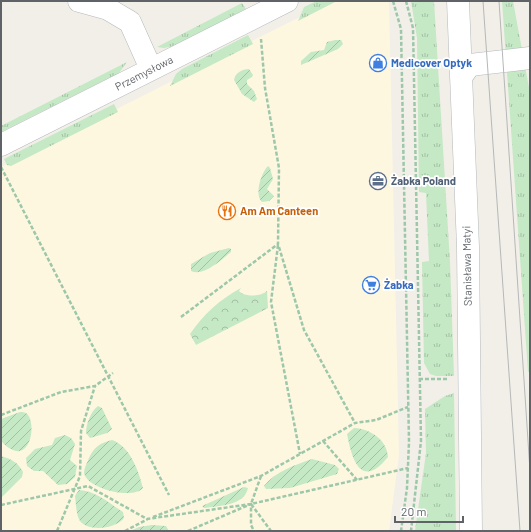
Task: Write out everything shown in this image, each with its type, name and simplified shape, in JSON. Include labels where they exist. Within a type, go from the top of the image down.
[{"type":"street","points":[[79,1],[108,9],[130,22],[151,69]]},
{"type":"street","name":"Przemysłowa","points":[[1,145],[287,1]]},
{"type":"street","name":"Stanisława Matyi","points":[[458,1],[468,247],[471,531]]},
{"type":"street","points":[[461,77],[470,65],[530,58]]},
{"type":"path","points":[[393,1],[401,29],[408,407],[408,468],[401,531]]},
{"type":"path","points":[[406,1],[413,28],[421,441],[411,531]]},
{"type":"path","points":[[262,46],[265,88],[279,168],[278,244],[271,302],[300,454]]},
{"type":"path","points":[[1,167],[169,495]]},
{"type":"path","points":[[278,244],[304,330],[355,423]]},
{"type":"path","points":[[181,317],[278,244]]},
{"type":"path","points":[[1,415],[61,392],[95,386],[113,373]]},
{"type":"path","points":[[419,379],[449,379]]},
{"type":"path","points":[[57,531],[80,476],[81,431],[95,386]]},
{"type":"path","points":[[125,531],[147,519],[261,476],[355,423],[376,420],[408,407]]},
{"type":"path","points":[[323,441],[357,480]]},
{"type":"path","points":[[1,504],[88,486],[147,519],[251,504],[408,468]]},
{"type":"path","points":[[254,531],[251,525],[251,504],[261,476]]},
{"type":"path","points":[[188,531],[251,504]]},
{"type":"path","points":[[251,504],[271,531]]},
{"type":"shaded area","points":[[332,1],[389,1],[399,455],[389,531],[1,531],[1,167]]},
{"type":"green space","points":[[317,1],[337,1],[298,21],[304,7]]},
{"type":"green space","points":[[411,1],[434,1],[450,262],[454,376],[436,376],[430,374],[424,363],[422,262],[429,261],[426,193],[419,192],[417,38]]},
{"type":"green space","points":[[502,1],[513,1],[530,93],[530,372],[528,372]]},
{"type":"green space","points":[[242,3],[246,9],[174,46],[164,48],[157,47]]},
{"type":"green space","points":[[248,35],[253,44],[170,86],[176,74],[182,69]]},
{"type":"green space","points":[[341,40],[343,44],[338,49],[301,65],[301,61],[311,52],[324,50],[327,42]]},
{"type":"green space","points":[[127,62],[119,73],[1,132],[1,126]]},
{"type":"green space","points":[[249,69],[253,75],[247,80],[247,84],[254,91],[257,99],[254,102],[242,94],[234,80],[239,72]]},
{"type":"green space","points":[[114,104],[118,112],[11,166],[7,165],[4,159]]},
{"type":"green space","points":[[268,166],[273,179],[267,189],[274,196],[269,201],[262,202],[259,194],[259,184],[265,169]]},
{"type":"green space","points":[[229,248],[231,249],[231,252],[218,263],[201,272],[191,271],[191,264],[210,253]]},
{"type":"green space","points":[[241,288],[239,291],[241,293],[248,295],[257,295],[267,291],[268,308],[196,345],[190,334],[195,327],[206,314],[226,297]]},
{"type":"green space","points":[[454,393],[456,531],[415,531],[426,453],[425,409],[445,396]]},
{"type":"green space","points":[[98,406],[102,408],[112,429],[107,433],[90,438],[86,433],[89,418]]},
{"type":"green space","points":[[20,412],[28,415],[32,428],[28,443],[24,449],[18,451],[11,449],[1,441],[1,419]]},
{"type":"green space","points":[[354,428],[372,433],[385,445],[388,457],[379,467],[371,471],[364,471],[359,468],[352,453],[347,434]]},
{"type":"green space","points":[[65,435],[71,438],[75,444],[70,460],[77,466],[75,477],[67,484],[58,485],[43,471],[34,471],[27,466],[26,458],[35,449],[52,445],[55,438]]},
{"type":"green space","points":[[112,440],[124,448],[133,460],[143,488],[138,491],[121,493],[111,491],[93,484],[87,479],[84,473],[85,467],[93,451],[101,444]]},
{"type":"green space","points":[[1,456],[14,461],[23,472],[22,477],[1,498]]},
{"type":"green space","points":[[312,459],[335,465],[339,469],[337,474],[290,488],[266,489],[264,486],[280,472]]},
{"type":"green space","points":[[244,487],[248,488],[246,494],[236,502],[216,507],[204,508],[202,506]]},
{"type":"green space","points":[[79,490],[102,498],[123,512],[124,518],[115,525],[109,527],[95,528],[84,524],[80,521],[76,509],[75,496]]},
{"type":"green space","points":[[152,525],[166,526],[169,531],[130,531],[139,527]]},
{"type":"tram line","points":[[483,1],[520,531]]},
{"type":"tram line","points":[[499,1],[530,471]]},
{"type":"place","name":"Medicover Optyk","points":[[378,63]]},
{"type":"place","name":"Żabka Poland","points":[[378,181]]},
{"type":"place","name":"Am Am Canteen","points":[[227,211]]},
{"type":"place","name":"Żabka","points":[[371,285]]}]
